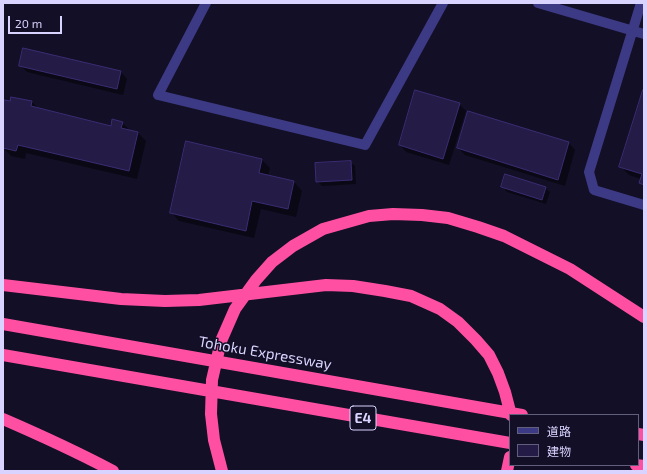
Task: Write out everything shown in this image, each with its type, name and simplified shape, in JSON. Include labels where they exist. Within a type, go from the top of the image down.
[{"type":"highway","points":[[222,471],[214,440],[211,414],[212,380],[221,341],[234,309],[272,262],[293,246],[323,230],[369,216],[393,214],[448,218],[504,236],[570,269],[644,317]]},
{"type":"highway","points":[[3,285],[120,298],[165,300],[199,300],[326,285],[353,286],[385,290],[412,296],[440,310],[458,322],[489,355],[498,373],[511,414]]},
{"type":"highway","name":"Tohoku Expressway","points":[[3,324],[255,367],[516,414]]},
{"type":"highway","name":"E4","points":[[3,355],[509,443]]},
{"type":"highway","points":[[3,419],[36,433],[113,471]]},
{"type":"street","points":[[206,3],[158,95],[365,145],[443,3]]},
{"type":"street","points":[[538,3],[644,34]]},
{"type":"street","points":[[642,3],[589,172],[594,190],[644,205]]},
{"type":"building","points":[[23,48],[121,71],[117,89],[19,66]]},
{"type":"building","points":[[415,90],[460,103],[443,159],[399,145]]},
{"type":"building","points":[[643,90],[644,185],[639,183],[642,174],[619,167]]},
{"type":"building","points":[[11,97],[32,101],[31,106],[111,126],[112,119],[123,122],[121,128],[138,132],[129,171],[18,145],[16,151],[3,148],[3,105],[4,100],[10,101]]},
{"type":"building","points":[[468,111],[569,142],[558,180],[457,148]]},
{"type":"building","points":[[186,141],[262,159],[259,173],[294,181],[288,209],[252,201],[246,231],[170,213]]},
{"type":"building","points":[[351,161],[352,180],[316,182],[315,163]]},
{"type":"building","points":[[505,174],[546,187],[542,200],[501,187]]}]
